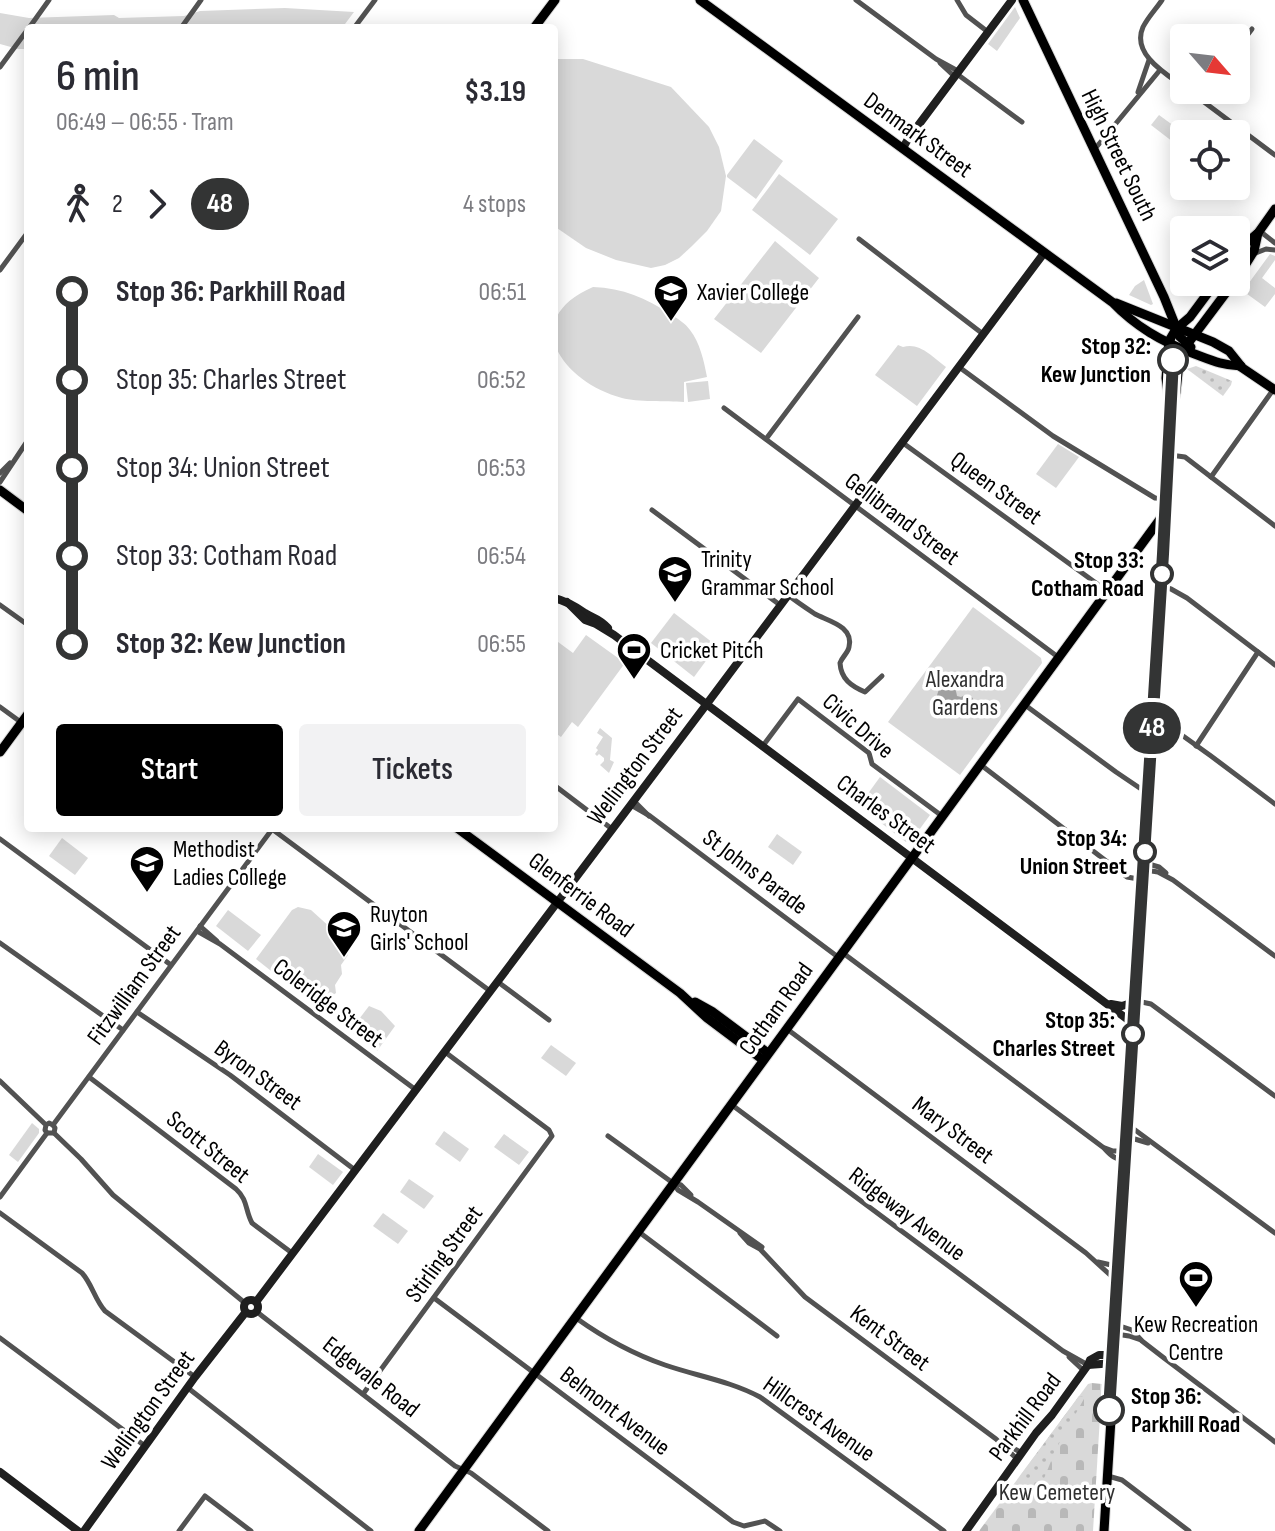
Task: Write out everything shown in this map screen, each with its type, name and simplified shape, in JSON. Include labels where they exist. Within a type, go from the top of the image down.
[{"type":"main road","points":[[537,24],[555,0]]},
{"type":"main road","name":"Denmark Street","points":[[700,0],[1112,302],[1131,321],[1169,344],[1185,347],[1221,365],[1241,366]]},
{"type":"main road","name":"High Street South","points":[[1023,0],[1185,347]]},
{"type":"main road","points":[[1250,240],[1275,209]]},
{"type":"main road","points":[[1250,258],[1259,232]]},
{"type":"main road","points":[[1171,414],[1166,378],[1169,344],[1177,328],[1205,296]]},
{"type":"main road","points":[[1104,1531],[1171,414],[1180,356],[1224,296]]},
{"type":"main road","name":"Denmark Street","points":[[1112,302],[1213,342],[1231,353],[1241,366],[1274,390]]},
{"type":"main road","points":[[1213,342],[1209,328],[1217,305]]},
{"type":"main road","points":[[0,490],[24,508]]},
{"type":"main road","name":"Cotham Road","points":[[419,1531],[1166,510]]},
{"type":"main road","points":[[0,752],[24,719]]},
{"type":"main road","name":"Glenferrie Road","points":[[462,832],[681,995],[707,1018],[766,1056]]},
{"type":"street","points":[[32,24],[49,0]]},
{"type":"street","points":[[184,24],[201,0]]},
{"type":"street","points":[[357,24],[375,0]]},
{"type":"street","points":[[856,0],[1022,122]]},
{"type":"street","points":[[957,0],[964,13],[988,32]]},
{"type":"street","points":[[903,148],[1012,0]]},
{"type":"street","points":[[1162,0],[1144,25],[1141,35],[1149,59],[1170,77]]},
{"type":"street","points":[[0,67],[24,34]]},
{"type":"street","points":[[1136,97],[1149,59]]},
{"type":"street","points":[[1094,150],[1160,70]]},
{"type":"street","points":[[1207,104],[1275,155]]},
{"type":"street","points":[[1259,232],[1275,243]]},
{"type":"street","points":[[0,270],[24,237]]},
{"type":"street","points":[[859,239],[983,334]]},
{"type":"street","points":[[1253,254],[1275,250]]},
{"type":"street","name":"Wellington Street","points":[[256,1302],[1044,253]]},
{"type":"street","points":[[766,439],[858,317]]},
{"type":"street","points":[[958,367],[1062,442],[1155,498],[1167,499]]},
{"type":"street","points":[[1211,477],[1274,390]]},
{"type":"street","name":"Gellibrand Street","points":[[724,408],[1058,657]]},
{"type":"street","name":"Queen Street","points":[[902,443],[1107,591]]},
{"type":"street","points":[[0,482],[24,445]]},
{"type":"street","points":[[1169,455],[1183,456],[1275,526]]},
{"type":"street","points":[[0,473],[16,456]]},
{"type":"street","points":[[652,510],[781,605]]},
{"type":"street","points":[[1163,587],[1187,598],[1275,665]]},
{"type":"street","points":[[788,595],[844,629],[850,643],[849,651],[840,663],[840,672],[854,688],[865,692],[882,676]]},
{"type":"street","name":"Charles Street","points":[[558,599],[567,602],[582,618],[614,635],[1135,1025]]},
{"type":"street","points":[[0,605],[24,622]]},
{"type":"street","points":[[1196,746],[1258,652]]},
{"type":"street","name":"Civic Drive","points":[[762,747],[798,699],[869,753],[872,764],[942,816]]},
{"type":"street","points":[[1024,705],[1150,795]]},
{"type":"street","points":[[0,707],[24,718]]},
{"type":"street","points":[[1154,718],[1275,804]]},
{"type":"street","points":[[980,765],[1127,877],[1159,867],[1275,956]]},
{"type":"street","points":[[558,788],[613,829]]},
{"type":"street","name":"St Johns Parade","points":[[633,803],[1111,1156],[1118,1160],[1127,1156]]},
{"type":"street","name":"Fitzwilliam Street","points":[[53,1125],[270,832]]},
{"type":"street","points":[[278,832],[490,991]]},
{"type":"street","points":[[0,839],[171,965]]},
{"type":"street","name":"Coleridge Street","points":[[198,928],[416,1090]]},
{"type":"street","points":[[0,943],[123,1030]]},
{"type":"street","points":[[498,981],[549,1020]]},
{"type":"street","points":[[1103,1001],[1122,1006],[1137,1001],[1151,1004],[1275,1096]]},
{"type":"street","name":"Byron Street","points":[[137,1012],[230,1075],[355,1170]]},
{"type":"street","name":"Mary Street","points":[[786,1028],[1097,1261],[1119,1283]]},
{"type":"street","name":"Stirling Street","points":[[363,1394],[552,1134],[445,1052]]},
{"type":"street","name":"Scott Street","points":[[89,1077],[243,1195],[252,1223],[292,1253]]},
{"type":"street","points":[[0,1081],[46,1125],[44,1128],[81,1159],[113,1195],[252,1315],[257,1312],[258,1305],[251,1300],[245,1308]]},
{"type":"street","name":"Ridgeway Avenue","points":[[731,1104],[1086,1368]]},
{"type":"street","points":[[0,1197],[55,1128],[49,1123],[46,1125]]},
{"type":"street","points":[[1129,1132],[1137,1131],[1275,1231]]},
{"type":"street","points":[[1129,1132],[1153,1145]]},
{"type":"street","name":"Kent Street","points":[[608,1136],[740,1233],[769,1258],[805,1297],[1020,1456]]},
{"type":"street","points":[[0,1213],[82,1273],[105,1311],[195,1377]]},
{"type":"street","points":[[638,1231],[777,1336]]},
{"type":"street","name":"Mary Street","points":[[1097,1261],[1120,1267]]},
{"type":"street","name":"Belmont Avenue","points":[[434,1298],[733,1522],[744,1526],[765,1521],[780,1531]]},
{"type":"street","name":"Wellington Street","points":[[84,1531],[245,1308]]},
{"type":"street","name":"Edgevale Road","points":[[257,1312],[455,1466],[464,1469],[548,1531]]},
{"type":"street","name":"Hillcrest Avenue","points":[[575,1318],[602,1336],[648,1359],[728,1383],[760,1397],[944,1531]]},
{"type":"street","points":[[1116,1330],[1132,1330],[1142,1341],[1275,1442]]},
{"type":"street","points":[[0,1338],[146,1447]]},
{"type":"street","name":"Parkhill Road","points":[[966,1531],[1090,1360],[1099,1355],[1114,1359]]},
{"type":"street","points":[[187,1388],[371,1531]]},
{"type":"street","points":[[0,1472],[78,1531]]},
{"type":"street","points":[[1107,1476],[1122,1480],[1189,1531]]},
{"type":"street","points":[[179,1531],[205,1496],[251,1531]]},
{"type":"green space","points":[[1015,7],[1020,18],[997,51],[988,44]]},
{"type":"green space","points":[[285,8],[354,12],[345,24],[24,24],[24,49],[0,44],[0,13],[29,18],[114,15],[119,18],[184,16],[200,11]]},
{"type":"green space","points":[[558,59],[583,59],[671,87],[709,127],[719,147],[726,176],[721,211],[707,231],[679,258],[651,268],[616,260],[586,248],[558,229]]},
{"type":"green space","points":[[1159,115],[1170,123],[1170,140],[1151,125]]},
{"type":"green space","points":[[754,139],[783,161],[756,199],[727,177]]},
{"type":"green space","points":[[779,174],[838,219],[810,255],[752,210]]},
{"type":"green space","points":[[775,241],[819,278],[761,353],[714,319]]},
{"type":"green space","points":[[1270,254],[1275,256],[1262,278],[1275,288],[1275,294],[1265,307],[1250,296],[1250,281]]},
{"type":"green space","points":[[1144,280],[1153,304],[1151,305],[1129,295]]},
{"type":"green space","points":[[593,287],[624,292],[661,308],[690,330],[699,346],[707,377],[684,382],[684,402],[622,398],[601,390],[582,379],[567,365],[558,351],[558,315],[570,301]]},
{"type":"green space","points":[[898,345],[920,348],[946,367],[917,406],[875,375]]},
{"type":"green space","points":[[1196,366],[1232,381],[1223,396],[1187,369]]},
{"type":"green space","points":[[708,381],[710,399],[688,402],[686,383]]},
{"type":"green space","points":[[1058,444],[1079,457],[1056,488],[1036,474]]},
{"type":"green space","name":"Alexandra Gardens","points":[[973,607],[1041,658],[1042,663],[960,775],[888,722]]},
{"type":"green space","points":[[674,613],[717,646],[694,677],[651,643]]},
{"type":"green space","points":[[586,635],[625,663],[578,727],[572,722],[561,737],[558,735],[558,642],[573,653]]},
{"type":"green space","points":[[600,728],[612,738],[610,760],[614,762],[609,773],[600,765],[604,758],[595,754],[603,737],[597,733]]},
{"type":"green space","points":[[880,777],[930,815],[911,841],[906,842],[859,806]]},
{"type":"green space","points":[[777,834],[802,852],[793,865],[768,847]]},
{"type":"green space","points":[[62,838],[88,858],[75,875],[49,856]]},
{"type":"green space","points":[[298,907],[311,910],[347,945],[348,955],[341,965],[342,974],[335,985],[335,997],[323,1012],[256,959],[292,910]]},
{"type":"green space","points":[[228,910],[261,935],[248,951],[216,926]]},
{"type":"green space","points":[[369,1006],[381,1011],[395,1026],[377,1051],[350,1031]]},
{"type":"green space","points":[[551,1045],[576,1063],[566,1076],[541,1058]]},
{"type":"green space","points":[[32,1123],[39,1133],[18,1162],[9,1155]]},
{"type":"green space","points":[[444,1131],[469,1149],[460,1162],[435,1144]]},
{"type":"green space","points":[[504,1134],[529,1152],[519,1165],[494,1147]]},
{"type":"green space","points":[[318,1154],[343,1172],[333,1185],[309,1167]]},
{"type":"green space","points":[[409,1179],[434,1196],[424,1209],[400,1192]]},
{"type":"green space","points":[[383,1213],[408,1231],[398,1244],[373,1226]]},
{"type":"green space","name":"Kew Cemetery","points":[[1088,1384],[1102,1384],[1093,1531],[979,1531]]},
{"type":"green space","points":[[1079,1396],[1085,1397],[1056,1449],[1036,1498],[1025,1489],[1025,1479],[1020,1476]]},
{"type":"water","points":[[945,681],[954,686],[957,696],[973,698],[969,711],[963,711],[960,703],[955,701],[948,707],[936,702]]},
{"type":"tram line","points":[[1021,0],[1168,311],[1174,333],[1102,1531]]},
{"type":"tram line","name":"48","points":[[1109,1410],[1173,360]]},
{"type":"tram line","points":[[0,493],[24,510]]},
{"type":"tram line","points":[[416,1531],[1162,510]]},
{"type":"tram line","points":[[459,832],[749,1046],[762,1050],[774,1046]]},
{"type":"place","name":"Xavier College","points":[[671,323]]},
{"type":"place","name":"Stop 32: Kew Junction","points":[[1173,360]]},
{"type":"place","name":"Stop 33: Cotham Road","points":[[1162,574]]},
{"type":"place","name":"Trinity Grammar School","points":[[675,604]]},
{"type":"place","name":"Cricket Pitch","points":[[634,681]]},
{"type":"place","name":"Stop 34: Union Street","points":[[1145,852]]},
{"type":"place","name":"Methodist Ladies College","points":[[147,894]]},
{"type":"place","name":"Ruyton Girls' School","points":[[344,959]]},
{"type":"place","name":"Stop 35: Charles Street","points":[[1133,1034]]},
{"type":"place","name":"Kew Recreation Centre","points":[[1196,1309]]},
{"type":"place","name":"Stop 36: Parkhill Road","points":[[1109,1410]]}]
